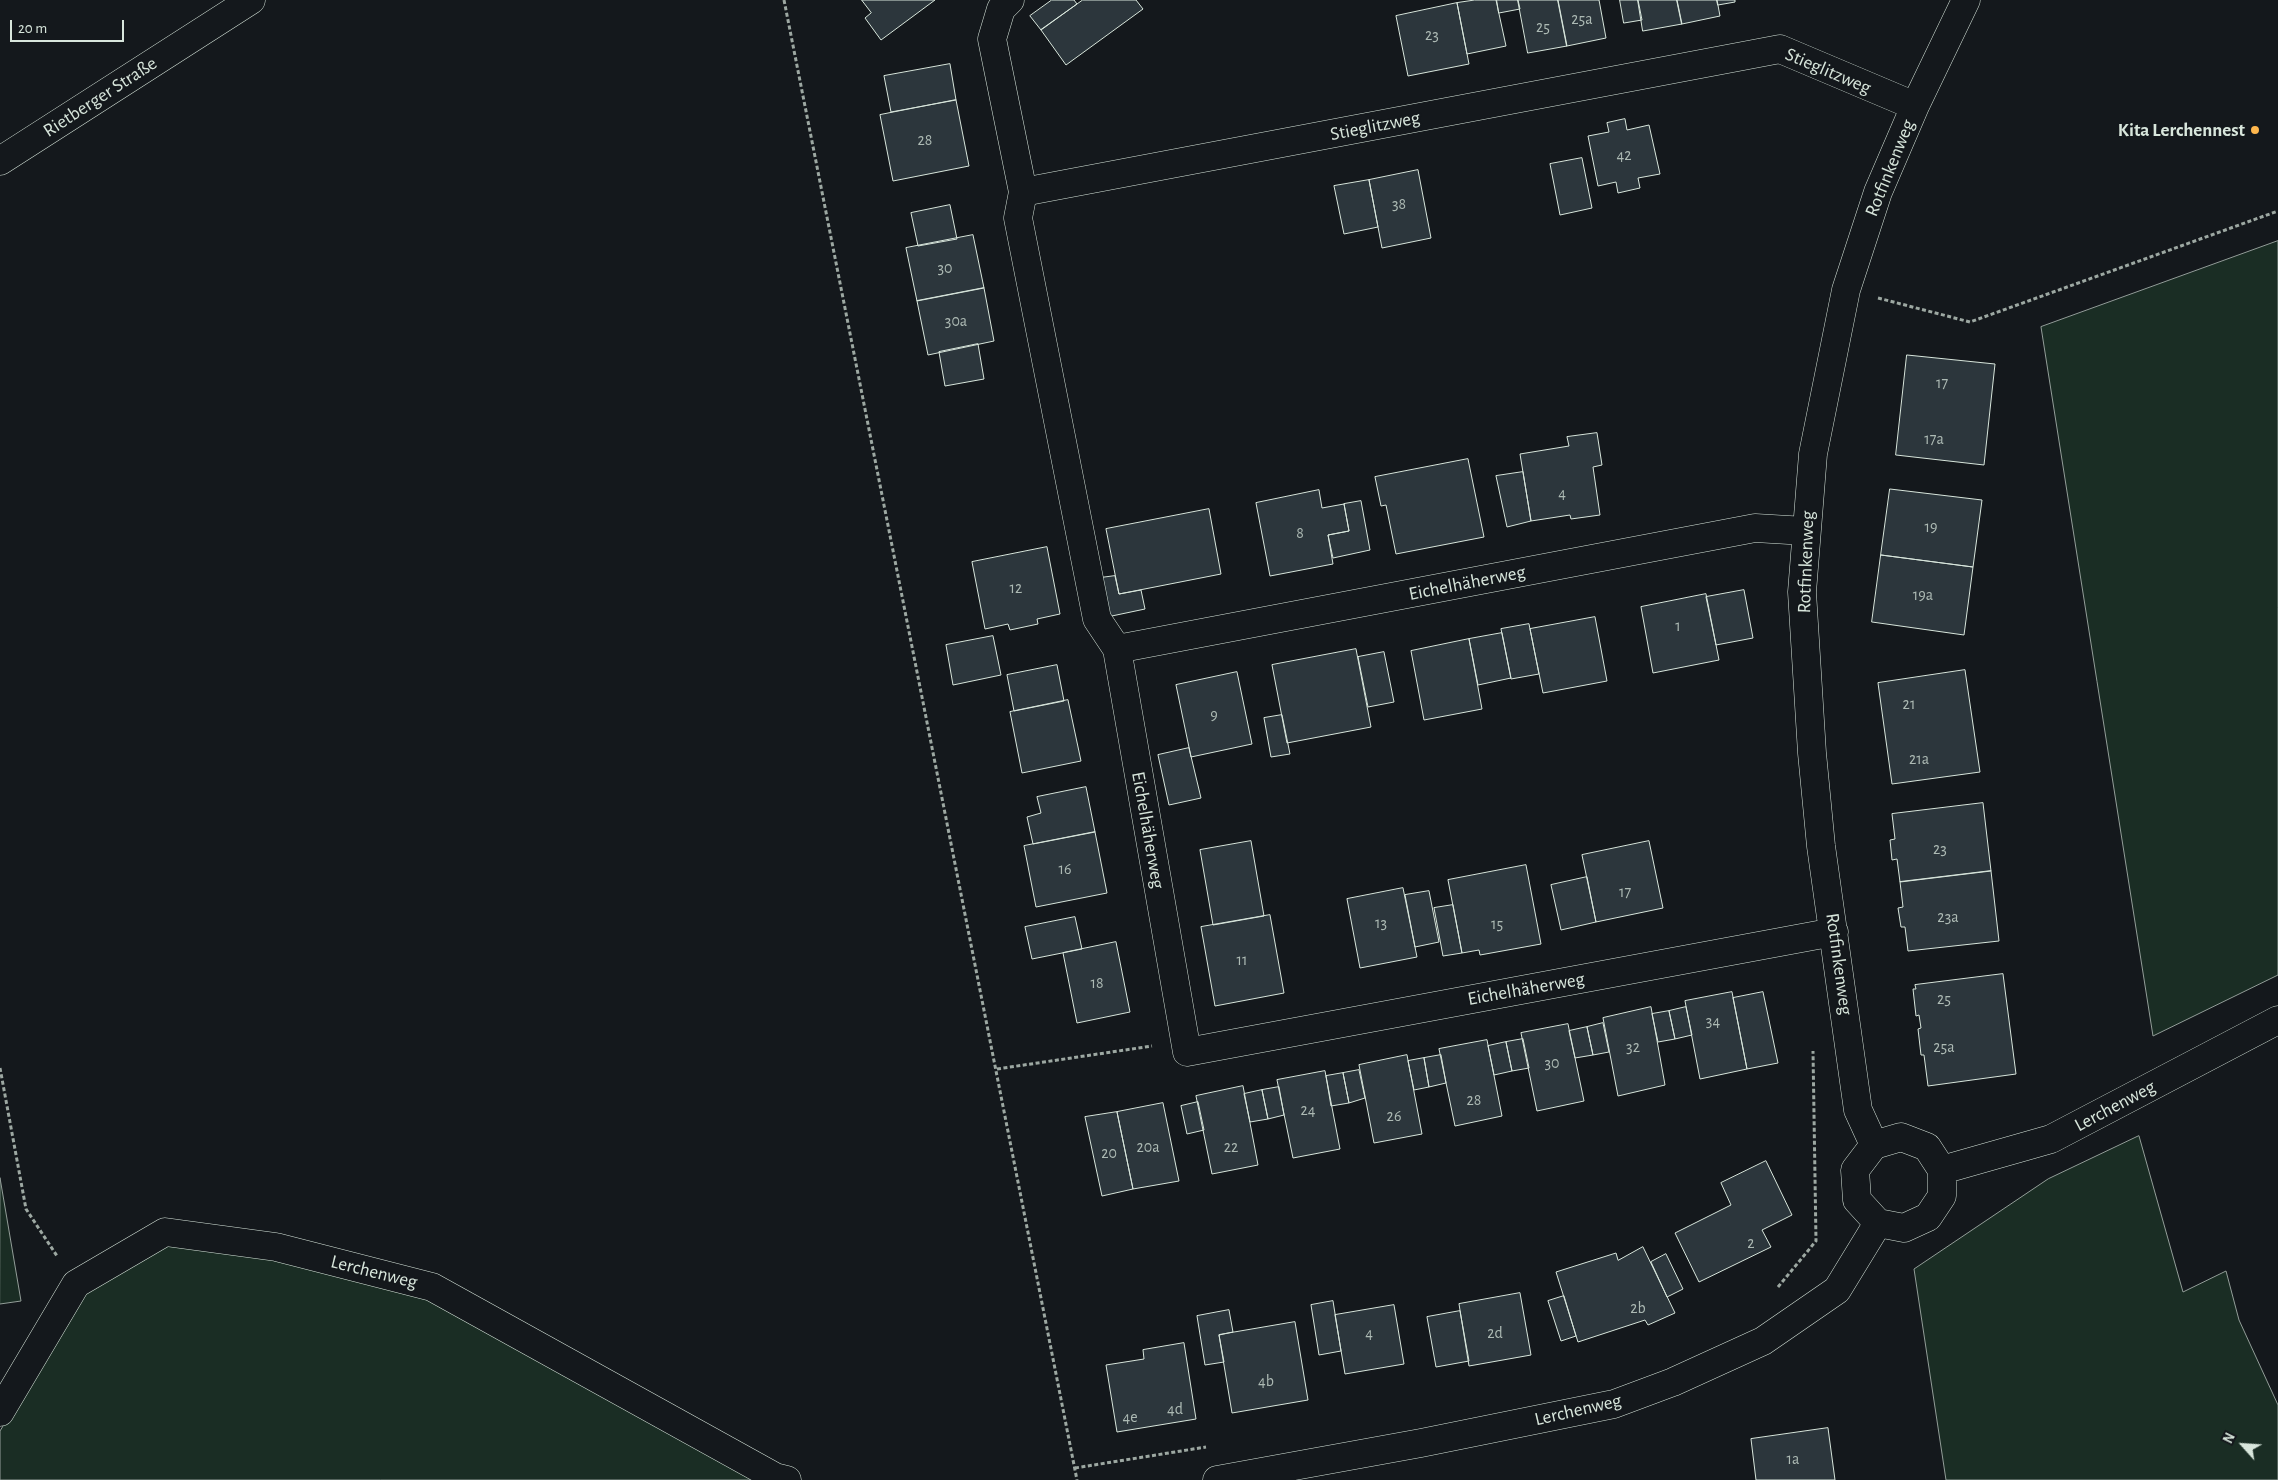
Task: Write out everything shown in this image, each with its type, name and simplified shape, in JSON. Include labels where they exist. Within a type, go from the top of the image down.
[{"type":"street","name":"Rietberger Straße","points":[[0,161],[251,0]]},
{"type":"street","points":[[1010,0],[1001,9],[992,40],[1023,192],[1018,218],[1097,619],[1117,649]]},
{"type":"street","name":"Rotfinkenweg","points":[[1874,1145],[1858,1110],[1822,846],[1812,753],[1802,592],[1806,531],[1813,454],[1846,290],[1878,192],[1915,106],[1966,0]]},
{"type":"street","name":"Stieglitzweg","points":[[1023,192],[1780,49],[1915,106]]},
{"type":"street","name":"Eichelhäherweg","points":[[1806,531],[1755,528],[1117,649],[1187,1052],[1834,932]]},
{"type":"street","name":"Lerchenweg","points":[[1942,1170],[2051,1139],[2278,1020]]},
{"type":"street","points":[[1901,1137],[1927,1147],[1942,1170],[1942,1196],[1928,1217],[1904,1228],[1878,1223],[1857,1200],[1855,1170],[1874,1145],[1901,1137]]},
{"type":"street","name":"Lerchenweg","points":[[1217,1480],[1421,1443],[1614,1404],[1673,1382],[1763,1341],[1837,1290],[1878,1223]]},
{"type":"street","name":"Lerchenweg","points":[[0,1412],[76,1284],[165,1232],[276,1247],[432,1287],[775,1477],[787,1480]]},
{"type":"path","points":[[784,0],[1077,1480]]},
{"type":"path","points":[[1846,290],[1970,322],[2278,211]]},
{"type":"path","points":[[997,1070],[1184,1041]]},
{"type":"path","points":[[1773,1294],[1816,1241],[1813,1046]]},
{"type":"path","points":[[0,1068],[26,1209],[76,1284]]},
{"type":"path","points":[[1075,1468],[1212,1446]]},
{"type":"green space","points":[[2278,241],[2278,975],[2153,1036],[2041,327]]},
{"type":"green space","points":[[2139,1136],[2183,1292],[2226,1271],[2239,1320],[2278,1405],[2278,1480],[1946,1480],[1914,1269],[2048,1179]]},
{"type":"green space","points":[[0,1178],[21,1301],[0,1304]]},
{"type":"green space","points":[[166,1245],[273,1257],[429,1294],[761,1480],[0,1480],[0,1431],[84,1293]]},
{"type":"building","points":[[862,0],[935,0],[881,40],[865,18],[871,13]]},
{"type":"building","points":[[1052,0],[1074,0],[1077,4],[1041,30],[1030,16]]},
{"type":"building","points":[[1083,0],[1136,0],[1143,9],[1066,65],[1041,30]]},
{"type":"building","points":[[1475,0],[1496,0],[1506,46],[1467,54],[1457,3]]},
{"type":"building","points":[[1497,0],[1518,0],[1520,9],[1499,13]]},
{"type":"building","points":[[1518,0],[1558,0],[1567,46],[1528,53]]},
{"type":"building","points":[[1558,0],[1599,0],[1606,38],[1567,46]]},
{"type":"building","points":[[1620,0],[1638,0],[1642,20],[1624,23]]},
{"type":"building","points":[[1638,0],[1677,0],[1682,24],[1643,31]]},
{"type":"building","points":[[1677,0],[1717,0],[1720,16],[1682,24]]},
{"type":"building","points":[[1717,0],[1735,0],[1735,2],[1718,5]]},
{"type":"building","points":[[1457,3],[1469,64],[1408,76],[1396,16]]},
{"type":"building","points":[[950,64],[956,100],[891,112],[884,76]]},
{"type":"building","points":[[956,100],[969,166],[893,181],[880,115]]},
{"type":"building","points":[[1625,119],[1627,130],[1649,125],[1660,174],[1638,178],[1640,188],[1618,193],[1616,182],[1598,186],[1588,136],[1609,132],[1607,123]]},
{"type":"building","points":[[1582,158],[1592,208],[1560,215],[1550,164]]},
{"type":"building","points":[[1418,170],[1431,238],[1382,248],[1369,180]]},
{"type":"building","points":[[1369,180],[1378,227],[1344,234],[1334,186]]},
{"type":"building","points":[[950,205],[957,239],[918,246],[911,213]]},
{"type":"building","points":[[973,235],[984,288],[917,301],[906,248]]},
{"type":"building","points":[[984,288],[994,341],[928,355],[917,301]]},
{"type":"building","points":[[978,344],[984,379],[945,386],[939,352]]},
{"type":"building","points":[[1907,355],[1995,364],[1984,465],[1896,455]]},
{"type":"building","points":[[1597,433],[1602,465],[1593,467],[1600,515],[1571,519],[1570,515],[1531,521],[1520,454],[1569,446],[1567,437]]},
{"type":"building","points":[[1468,459],[1484,537],[1396,554],[1386,505],[1381,506],[1375,477]]},
{"type":"building","points":[[1523,472],[1531,521],[1507,527],[1496,476]]},
{"type":"building","points":[[1890,489],[1982,500],[1973,567],[1881,555]]},
{"type":"building","points":[[1319,490],[1322,508],[1344,504],[1349,531],[1328,535],[1333,564],[1270,576],[1256,503]]},
{"type":"building","points":[[1361,501],[1370,550],[1333,558],[1328,535],[1349,531],[1344,504]]},
{"type":"building","points":[[1209,509],[1221,574],[1119,594],[1106,529]]},
{"type":"building","points":[[1047,547],[1060,614],[1037,619],[1038,624],[1010,630],[1008,624],[985,629],[972,562]]},
{"type":"building","points":[[1881,555],[1973,567],[1964,635],[1872,622]]},
{"type":"building","points":[[1115,576],[1119,594],[1141,590],[1145,609],[1107,617],[1100,578]]},
{"type":"building","points":[[1744,590],[1753,638],[1716,645],[1706,597]]},
{"type":"building","points":[[1706,594],[1719,660],[1653,673],[1641,607]]},
{"type":"building","points":[[1595,617],[1607,681],[1543,693],[1530,629]]},
{"type":"building","points":[[1529,624],[1539,674],[1511,679],[1501,629]]},
{"type":"building","points":[[1502,633],[1511,678],[1478,685],[1469,639]]},
{"type":"building","points":[[993,636],[1001,675],[953,685],[946,645]]},
{"type":"building","points":[[1469,639],[1482,709],[1424,720],[1411,651]]},
{"type":"building","points":[[1356,649],[1371,727],[1287,743],[1272,665]]},
{"type":"building","points":[[1384,652],[1394,702],[1368,707],[1358,657]]},
{"type":"building","points":[[1057,665],[1064,701],[1014,711],[1007,675]]},
{"type":"building","points":[[1965,670],[1980,772],[1892,784],[1878,683]]},
{"type":"building","points":[[1237,672],[1252,744],[1191,757],[1176,685]]},
{"type":"building","points":[[1068,700],[1081,761],[1022,773],[1010,712]]},
{"type":"building","points":[[1282,715],[1290,754],[1271,757],[1264,718]]},
{"type":"building","points":[[1189,748],[1201,798],[1169,805],[1158,755]]},
{"type":"building","points":[[1086,787],[1095,832],[1033,844],[1027,817],[1041,813],[1037,797]]},
{"type":"building","points":[[1983,803],[1991,871],[1900,882],[1897,859],[1892,860],[1890,840],[1895,839],[1892,814]]},
{"type":"building","points":[[1095,832],[1107,893],[1036,907],[1024,846]]},
{"type":"building","points":[[1251,841],[1264,916],[1213,925],[1200,850]]},
{"type":"building","points":[[1649,841],[1663,908],[1596,922],[1582,855]]},
{"type":"building","points":[[1526,865],[1541,944],[1480,955],[1479,950],[1462,953],[1448,880]]},
{"type":"building","points":[[1991,871],[1999,941],[1908,951],[1905,927],[1901,927],[1898,908],[1903,907],[1900,882]]},
{"type":"building","points":[[1587,877],[1596,922],[1561,930],[1551,885]]},
{"type":"building","points":[[1403,888],[1417,957],[1360,968],[1347,899]]},
{"type":"building","points":[[1429,891],[1439,942],[1415,947],[1405,895]]},
{"type":"building","points":[[1453,905],[1462,953],[1443,956],[1434,908]]},
{"type":"building","points":[[1270,915],[1284,993],[1215,1006],[1201,927]]},
{"type":"building","points":[[1075,917],[1082,949],[1032,959],[1025,927]]},
{"type":"building","points":[[1116,942],[1130,1012],[1077,1023],[1063,953]]},
{"type":"building","points":[[2003,974],[2016,1074],[1928,1086],[1924,1055],[1921,1055],[1918,1029],[1921,1028],[1919,1015],[1916,1016],[1913,989],[1916,989],[1915,985]]},
{"type":"building","points":[[1732,992],[1747,1069],[1700,1079],[1685,1001]]},
{"type":"building","points":[[1763,992],[1778,1063],[1747,1069],[1733,998]]},
{"type":"building","points":[[1651,1007],[1665,1085],[1618,1096],[1603,1018]]},
{"type":"building","points":[[1686,1007],[1692,1035],[1675,1039],[1669,1011]]},
{"type":"building","points":[[1669,1011],[1675,1039],[1658,1042],[1652,1014]]},
{"type":"building","points":[[1603,1023],[1609,1052],[1593,1055],[1587,1027]]},
{"type":"building","points":[[1568,1024],[1584,1101],[1537,1111],[1521,1033]]},
{"type":"building","points":[[1587,1027],[1593,1055],[1575,1058],[1569,1031]]},
{"type":"building","points":[[1523,1039],[1529,1068],[1512,1071],[1506,1042]]},
{"type":"building","points":[[1487,1040],[1502,1116],[1455,1126],[1439,1049]]},
{"type":"building","points":[[1506,1042],[1512,1071],[1494,1075],[1488,1046]]},
{"type":"building","points":[[1407,1055],[1422,1134],[1374,1143],[1359,1065]]},
{"type":"building","points":[[1441,1055],[1446,1083],[1429,1087],[1424,1058]]},
{"type":"building","points":[[1424,1058],[1429,1087],[1414,1090],[1408,1061]]},
{"type":"building","points":[[1359,1070],[1365,1098],[1349,1103],[1343,1073]]},
{"type":"building","points":[[1325,1071],[1340,1149],[1293,1158],[1277,1080]]},
{"type":"building","points":[[1343,1073],[1349,1103],[1331,1106],[1326,1076]]},
{"type":"building","points":[[1243,1086],[1258,1165],[1212,1174],[1196,1096]]},
{"type":"building","points":[[1279,1087],[1284,1115],[1268,1119],[1262,1090]]},
{"type":"building","points":[[1262,1090],[1268,1119],[1250,1122],[1244,1094]]},
{"type":"building","points":[[1198,1102],[1204,1130],[1187,1134],[1181,1106]]},
{"type":"building","points":[[1163,1103],[1179,1181],[1133,1189],[1117,1112]]},
{"type":"building","points":[[1117,1112],[1133,1189],[1102,1196],[1085,1117]]},
{"type":"building","points":[[1766,1161],[1792,1215],[1762,1230],[1771,1247],[1699,1282],[1675,1233],[1731,1205],[1721,1183]]},
{"type":"building","points":[[1643,1247],[1675,1313],[1648,1325],[1645,1320],[1578,1342],[1556,1272],[1616,1253],[1618,1260]]},
{"type":"building","points":[[1666,1254],[1683,1289],[1667,1297],[1651,1262]]},
{"type":"building","points":[[1520,1293],[1531,1355],[1469,1366],[1459,1304]]},
{"type":"building","points":[[1564,1296],[1576,1336],[1561,1341],[1548,1301]]},
{"type":"building","points":[[1333,1301],[1341,1351],[1319,1355],[1311,1305]]},
{"type":"building","points":[[1394,1305],[1404,1364],[1345,1374],[1335,1315]]},
{"type":"building","points":[[1229,1310],[1233,1332],[1219,1335],[1224,1362],[1205,1365],[1197,1316]]},
{"type":"building","points":[[1460,1311],[1469,1361],[1436,1367],[1427,1317]]},
{"type":"building","points":[[1295,1322],[1308,1400],[1232,1413],[1219,1335]]},
{"type":"building","points":[[1184,1343],[1196,1419],[1117,1432],[1106,1365],[1144,1359],[1143,1350]]},
{"type":"building","points":[[1828,1428],[1835,1480],[1756,1480],[1751,1439]]},
{"type":"place","name":"Kita Lerchennest","points":[[2255,130]]}]
